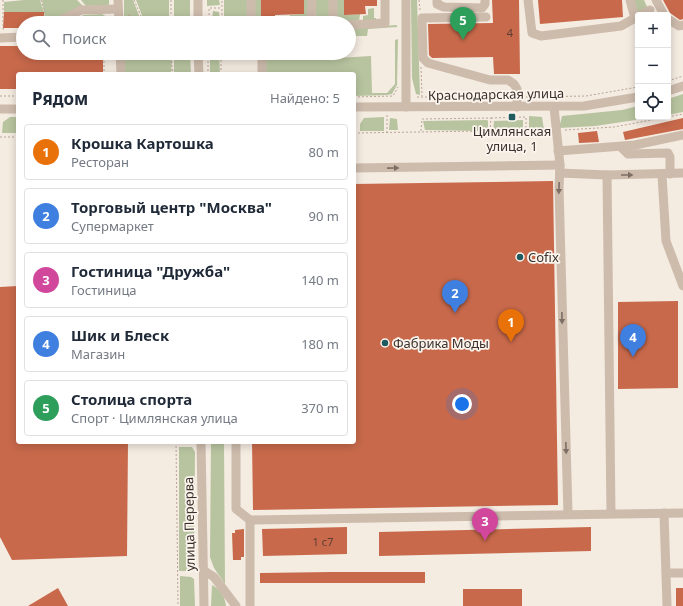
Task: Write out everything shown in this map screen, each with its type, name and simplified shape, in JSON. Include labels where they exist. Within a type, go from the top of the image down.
[{"type":"street","points":[[198,0],[198,16]]},
{"type":"street","points":[[251,0],[251,16]]},
{"type":"street","points":[[312,0],[312,16]]},
{"type":"street","points":[[333,0],[333,16]]},
{"type":"street","points":[[356,25],[385,23],[385,0]]},
{"type":"street","points":[[406,0],[406,107]]},
{"type":"street","points":[[437,0],[437,4],[444,7],[482,8],[485,4],[485,0]]},
{"type":"street","points":[[528,0],[532,33],[541,36],[621,26],[635,18]]},
{"type":"street","points":[[630,0],[636,12]]},
{"type":"street","points":[[656,0],[662,12]]},
{"type":"street","points":[[69,16],[81,10],[118,4],[119,16]]},
{"type":"street","points":[[646,12],[650,10]]},
{"type":"street","points":[[486,17],[422,18],[423,58],[428,62],[490,80],[508,80],[514,84],[517,97],[517,108]]},
{"type":"street","points":[[671,21],[679,26],[683,25]]},
{"type":"street","points":[[0,38],[16,37]]},
{"type":"street","points":[[120,60],[121,72]]},
{"type":"street","points":[[198,60],[199,72]]},
{"type":"street","points":[[262,60],[262,72]]},
{"type":"street","points":[[671,90],[683,86]]},
{"type":"street","name":"Краснодарская улица","points":[[356,107],[517,108],[584,106],[635,98]]},
{"type":"street","points":[[554,107],[560,169],[559,194],[568,514]]},
{"type":"street","points":[[0,109],[16,109]]},
{"type":"street","points":[[558,151],[621,147],[683,135]]},
{"type":"street","points":[[621,147],[628,154],[668,153],[670,157],[666,174],[666,241],[683,286]]},
{"type":"street","points":[[356,168],[560,169],[607,175],[683,173]]},
{"type":"street","points":[[607,175],[611,513]]},
{"type":"street","name":"улица Перерва","points":[[201,444],[204,606]]},
{"type":"street","points":[[236,444],[236,509],[250,520],[683,513]]},
{"type":"street","points":[[664,513],[667,606]]},
{"type":"street","points":[[250,520],[250,606]]},
{"type":"street","points":[[203,570],[214,577],[236,606]]},
{"type":"street","points":[[667,573],[683,573]]},
{"type":"path","points":[[3,0],[3,29],[10,29]]},
{"type":"path","points":[[41,0],[45,12],[44,16]]},
{"type":"path","points":[[134,0],[141,16]]},
{"type":"path","points":[[171,0],[171,16]]},
{"type":"path","points":[[222,0],[222,16]]},
{"type":"path","points":[[209,16],[209,8],[222,8]]},
{"type":"path","points":[[172,60],[172,72]]},
{"type":"path","points":[[208,60],[208,72]]},
{"type":"path","points":[[221,72],[222,60]]},
{"type":"path","points":[[104,61],[104,72]]},
{"type":"path","points":[[172,68],[174,72]]},
{"type":"path","points":[[671,79],[683,76]]},
{"type":"path","points":[[417,97],[586,96],[635,88]]},
{"type":"path","points":[[0,96],[16,96]]},
{"type":"path","points":[[356,97],[393,96]]},
{"type":"path","points":[[356,133],[490,132],[614,127],[683,114]]},
{"type":"path","points":[[387,115],[387,132]]},
{"type":"path","points":[[420,132],[422,119],[526,117],[526,131]]},
{"type":"path","points":[[490,132],[491,118]]},
{"type":"path","points":[[0,137],[16,137]]},
{"type":"path","points":[[176,444],[178,606]]},
{"type":"green space","points":[[40,0],[44,12],[4,12],[4,2]]},
{"type":"green space","points":[[42,0],[77,0],[83,6],[61,16],[45,16]]},
{"type":"green space","points":[[81,0],[109,0],[109,5],[86,6]]},
{"type":"green space","points":[[124,0],[133,0],[139,16],[124,16]]},
{"type":"green space","points":[[136,0],[169,0],[169,16],[142,16]]},
{"type":"green space","points":[[174,0],[190,0],[190,16],[174,16]]},
{"type":"green space","points":[[207,0],[219,0],[220,5],[207,6]]},
{"type":"green space","points":[[224,0],[248,0],[248,16],[224,16]]},
{"type":"green space","points":[[254,0],[261,0],[261,16],[255,16]]},
{"type":"green space","points":[[304,0],[309,0],[309,16],[290,16],[304,14]]},
{"type":"green space","points":[[316,0],[332,0],[332,16],[316,16]]},
{"type":"green space","points":[[335,0],[344,0],[344,15],[360,14],[359,22],[356,22],[356,16],[336,16]]},
{"type":"green space","points":[[411,0],[417,0],[420,95],[416,94],[412,78]]},
{"type":"green space","points":[[632,0],[644,0],[648,9],[636,12]]},
{"type":"green space","points":[[374,8],[374,18],[376,18],[376,22],[363,22],[363,16],[368,15],[368,9]]},
{"type":"green space","points":[[213,11],[219,12],[219,16],[213,16]]},
{"type":"green space","points":[[102,14],[105,16],[82,16]]},
{"type":"green space","points":[[397,25],[397,27],[368,29],[367,36],[356,36],[356,28]]},
{"type":"green space","points":[[398,39],[397,85],[392,94],[356,96],[356,72],[265,72],[265,60],[356,60],[356,57],[371,56],[372,93],[387,93],[395,84],[395,40]]},
{"type":"green space","points":[[124,60],[172,60],[171,72],[125,72]]},
{"type":"green space","points":[[174,60],[190,60],[191,72],[174,72]]},
{"type":"green space","points":[[210,60],[219,60],[220,72],[210,72]]},
{"type":"green space","points":[[683,94],[683,112],[671,114],[671,98]]},
{"type":"green space","points":[[635,107],[636,120],[595,126],[559,128],[562,116],[622,110]]},
{"type":"green space","points":[[529,116],[542,117],[544,130],[529,130]]},
{"type":"green space","points":[[10,117],[16,117],[16,133],[2,133],[3,122]]},
{"type":"green space","points":[[384,117],[384,131],[360,131],[360,124],[364,118]]},
{"type":"green space","points":[[390,118],[397,119],[398,130],[389,130]]},
{"type":"green space","points":[[487,120],[488,129],[485,131],[425,130],[423,121]]},
{"type":"green space","points":[[523,120],[523,130],[493,131],[494,121]]},
{"type":"green space","points":[[211,444],[224,444],[225,584],[214,568],[210,557]]},
{"type":"green space","points":[[179,447],[192,447],[195,452],[194,566],[190,571],[179,571]]},
{"type":"green space","points":[[180,576],[191,577],[194,579],[195,606],[180,606]]},
{"type":"green space","points":[[212,585],[222,594],[225,599],[226,606],[211,606]]},
{"type":"building","points":[[261,0],[304,0],[304,14],[261,16]]},
{"type":"building","points":[[344,0],[377,0],[377,6],[365,6],[366,14],[344,15]]},
{"type":"building","points":[[492,0],[519,0],[520,74],[494,74],[493,57],[432,58],[429,55],[428,24],[493,23]]},
{"type":"building","points":[[538,0],[622,0],[623,17],[540,24]]},
{"type":"building","points":[[663,0],[683,0],[683,19],[680,20],[669,12]]},
{"type":"building","points":[[4,12],[44,12],[44,16],[16,16],[16,28],[3,28]]},
{"type":"building","points":[[0,46],[16,46],[16,60],[103,60],[103,72],[16,72],[16,89],[0,89]]},
{"type":"building","points":[[683,118],[683,129],[625,140],[623,132]]},
{"type":"building","points":[[597,131],[599,142],[579,143],[578,133]]},
{"type":"building","points":[[553,181],[558,505],[253,510],[252,444],[356,444],[356,184]]},
{"type":"building","points":[[16,286],[16,444],[128,444],[127,556],[12,560],[0,537],[0,287]]},
{"type":"building","points":[[678,301],[678,388],[618,389],[618,302]]},
{"type":"building","points":[[347,527],[347,554],[263,556],[262,529]]},
{"type":"building","points":[[591,527],[591,551],[379,556],[379,532]]},
{"type":"building","points":[[244,529],[244,557],[241,557],[241,560],[233,560],[232,533],[235,533],[235,530]]},
{"type":"building","points":[[425,572],[425,583],[260,583],[260,573]]},
{"type":"building","points":[[58,588],[68,606],[28,606]]},
{"type":"building","points":[[676,588],[683,588],[683,606],[676,606]]},
{"type":"building","points":[[463,589],[522,589],[522,606],[463,606]]},
{"type":"place","name":"Столица спорта","points":[[463,40]]},
{"type":"place","name":"Цимлянская улица, 1","points":[[512,117]]},
{"type":"place","name":"Cofix","points":[[520,257]]},
{"type":"place","name":"Торговый центр \"Москва\"","points":[[455,313]]},
{"type":"place","name":"Крошка Картошка","points":[[511,342]]},
{"type":"place","name":"Фабрика Моды","points":[[385,343]]},
{"type":"place","name":"Шик и Блеск","points":[[633,357]]},
{"type":"place","name":"Гостиница \"Дружба\"","points":[[485,541]]}]
